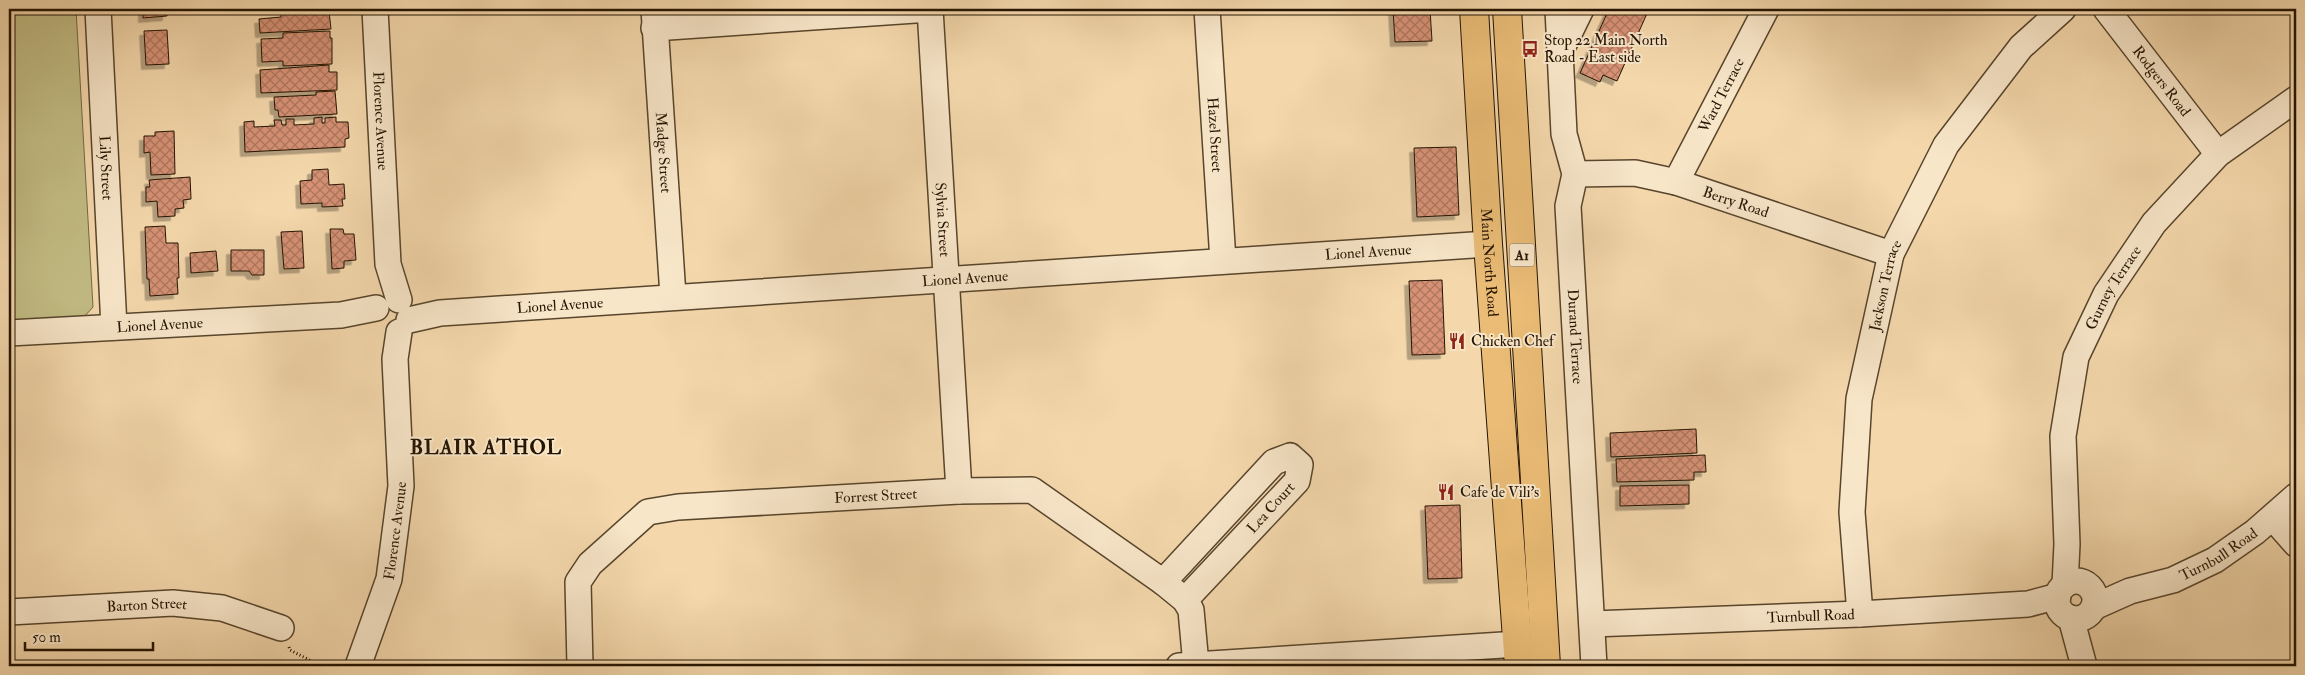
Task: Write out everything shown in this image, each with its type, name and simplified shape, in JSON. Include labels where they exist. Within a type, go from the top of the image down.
[{"type":"highway","name":"Main North Road","points":[[1474,9],[1488,244],[1519,655]]},
{"type":"highway","name":"A1","points":[[1507,9],[1546,666]]},
{"type":"street","name":"Lily Street","points":[[98,9],[114,327]]},
{"type":"street","name":"Florence Avenue","points":[[358,666],[389,578],[400,486],[395,359],[388,264],[375,9]]},
{"type":"street","points":[[654,18],[930,9]]},
{"type":"street","name":"Sylvia Street","points":[[930,9],[959,491]]},
{"type":"street","name":"Hazel Street","points":[[1207,9],[1223,261]]},
{"type":"street","name":"Durand Terrace","points":[[1558,9],[1564,134],[1575,174],[1568,206],[1594,666]]},
{"type":"street","points":[[1560,52],[1581,9]]},
{"type":"street","name":"Ward Terrace","points":[[1676,182],[1766,9]]},
{"type":"street","name":"Jackson Terrace","points":[[1860,614],[1852,512],[1859,398],[1891,254],[1946,145],[2020,47],[2063,9]]},
{"type":"street","name":"Rodgers Road","points":[[2106,9],[2218,154]]},
{"type":"street","name":"Madge Street","points":[[654,18],[673,296]]},
{"type":"street","name":"Gurney Terrace","points":[[2082,657],[2067,544],[2064,436],[2076,357],[2106,294],[2154,223],[2218,154],[2296,99]]},
{"type":"street","name":"Berry Road","points":[[1575,174],[1635,173],[1676,182],[1891,254]]},
{"type":"street","name":"Lionel Avenue","points":[[9,333],[341,315],[440,313],[673,296],[1488,244]]},
{"type":"street","name":"Lea Court","points":[[1163,582],[1274,462],[1290,456],[1300,465],[1297,481],[1185,600]]},
{"type":"street","name":"Forrest Street","points":[[580,666],[578,582],[590,564],[648,512],[678,506],[959,491],[1032,490],[1163,582],[1185,600]]},
{"type":"street","name":"Turnbull Road","points":[[1592,624],[1860,614],[2076,601],[2130,591],[2173,580],[2215,560],[2273,518],[2296,496]]},
{"type":"street","points":[[2273,518],[2296,544]]},
{"type":"street","points":[[1185,600],[1191,610],[1187,666],[1519,655]]},
{"type":"street","name":"Barton Street","points":[[9,612],[172,603],[222,608],[281,628]]},
{"type":"path","points":[[281,628],[290,650],[321,666]]},
{"type":"shaded area","points":[[9,9],[76,9],[93,307],[84,317],[9,321]]},
{"type":"building","points":[[143,9],[167,9],[167,16],[143,18]]},
{"type":"building","points":[[1393,9],[1430,9],[1432,41],[1395,42]]},
{"type":"building","points":[[1609,9],[1649,9],[1617,81],[1603,75],[1600,82],[1580,73]]},
{"type":"building","points":[[329,11],[331,29],[260,33],[259,19],[281,17],[281,14]]},
{"type":"building","points":[[167,30],[169,64],[146,65],[144,31]]},
{"type":"building","points":[[330,31],[330,38],[332,38],[332,64],[283,66],[283,61],[262,62],[261,39],[283,38],[283,33]]},
{"type":"building","points":[[329,65],[329,72],[337,72],[337,90],[261,93],[260,70]]},
{"type":"building","points":[[335,91],[337,114],[279,117],[278,110],[275,110],[274,97],[316,95],[316,92]]},
{"type":"building","points":[[322,117],[322,123],[325,123],[325,118],[336,117],[336,122],[348,122],[349,138],[345,139],[345,147],[245,152],[244,122],[254,121],[254,127],[275,126],[274,120],[281,120],[282,125],[286,125],[286,119],[294,119],[294,125],[314,124],[314,118]]},
{"type":"building","points":[[174,131],[175,174],[151,175],[150,152],[144,153],[144,136],[155,136],[155,132]]},
{"type":"building","points":[[1456,147],[1459,215],[1417,217],[1414,148]]},
{"type":"building","points":[[328,169],[329,185],[344,184],[345,199],[342,199],[343,206],[322,207],[322,203],[301,204],[300,181],[312,180],[312,170]]},
{"type":"building","points":[[190,177],[191,199],[183,200],[184,208],[175,209],[175,216],[158,217],[157,201],[146,202],[146,187],[150,187],[149,180]]},
{"type":"building","points":[[165,226],[166,243],[178,243],[178,294],[150,296],[149,279],[147,279],[145,227]]},
{"type":"building","points":[[330,229],[343,229],[344,234],[354,234],[356,260],[344,261],[344,268],[332,269]]},
{"type":"building","points":[[302,231],[304,268],[284,269],[281,232]]},
{"type":"building","points":[[231,250],[264,250],[264,275],[252,275],[249,271],[231,271]]},
{"type":"building","points":[[216,251],[218,271],[191,273],[190,253]]},
{"type":"building","points":[[1442,280],[1445,354],[1412,355],[1409,281]]},
{"type":"building","points":[[1696,429],[1697,453],[1611,457],[1610,433]]},
{"type":"building","points":[[1705,455],[1706,472],[1694,472],[1694,480],[1617,482],[1616,459]]},
{"type":"building","points":[[1689,485],[1689,504],[1620,506],[1620,486]]},
{"type":"building","points":[[1460,505],[1462,578],[1428,579],[1425,506]]},
{"type":"place","name":"Stop 22 Main North Road - East side","points":[[1530,49]]},
{"type":"place","name":"Chicken Chef","points":[[1457,341]]},
{"type":"place","name":"Cafe de Vili's","points":[[1446,492]]},
{"type":"district","name":"BLAIR ATHOL","points":[[486,447]]}]
